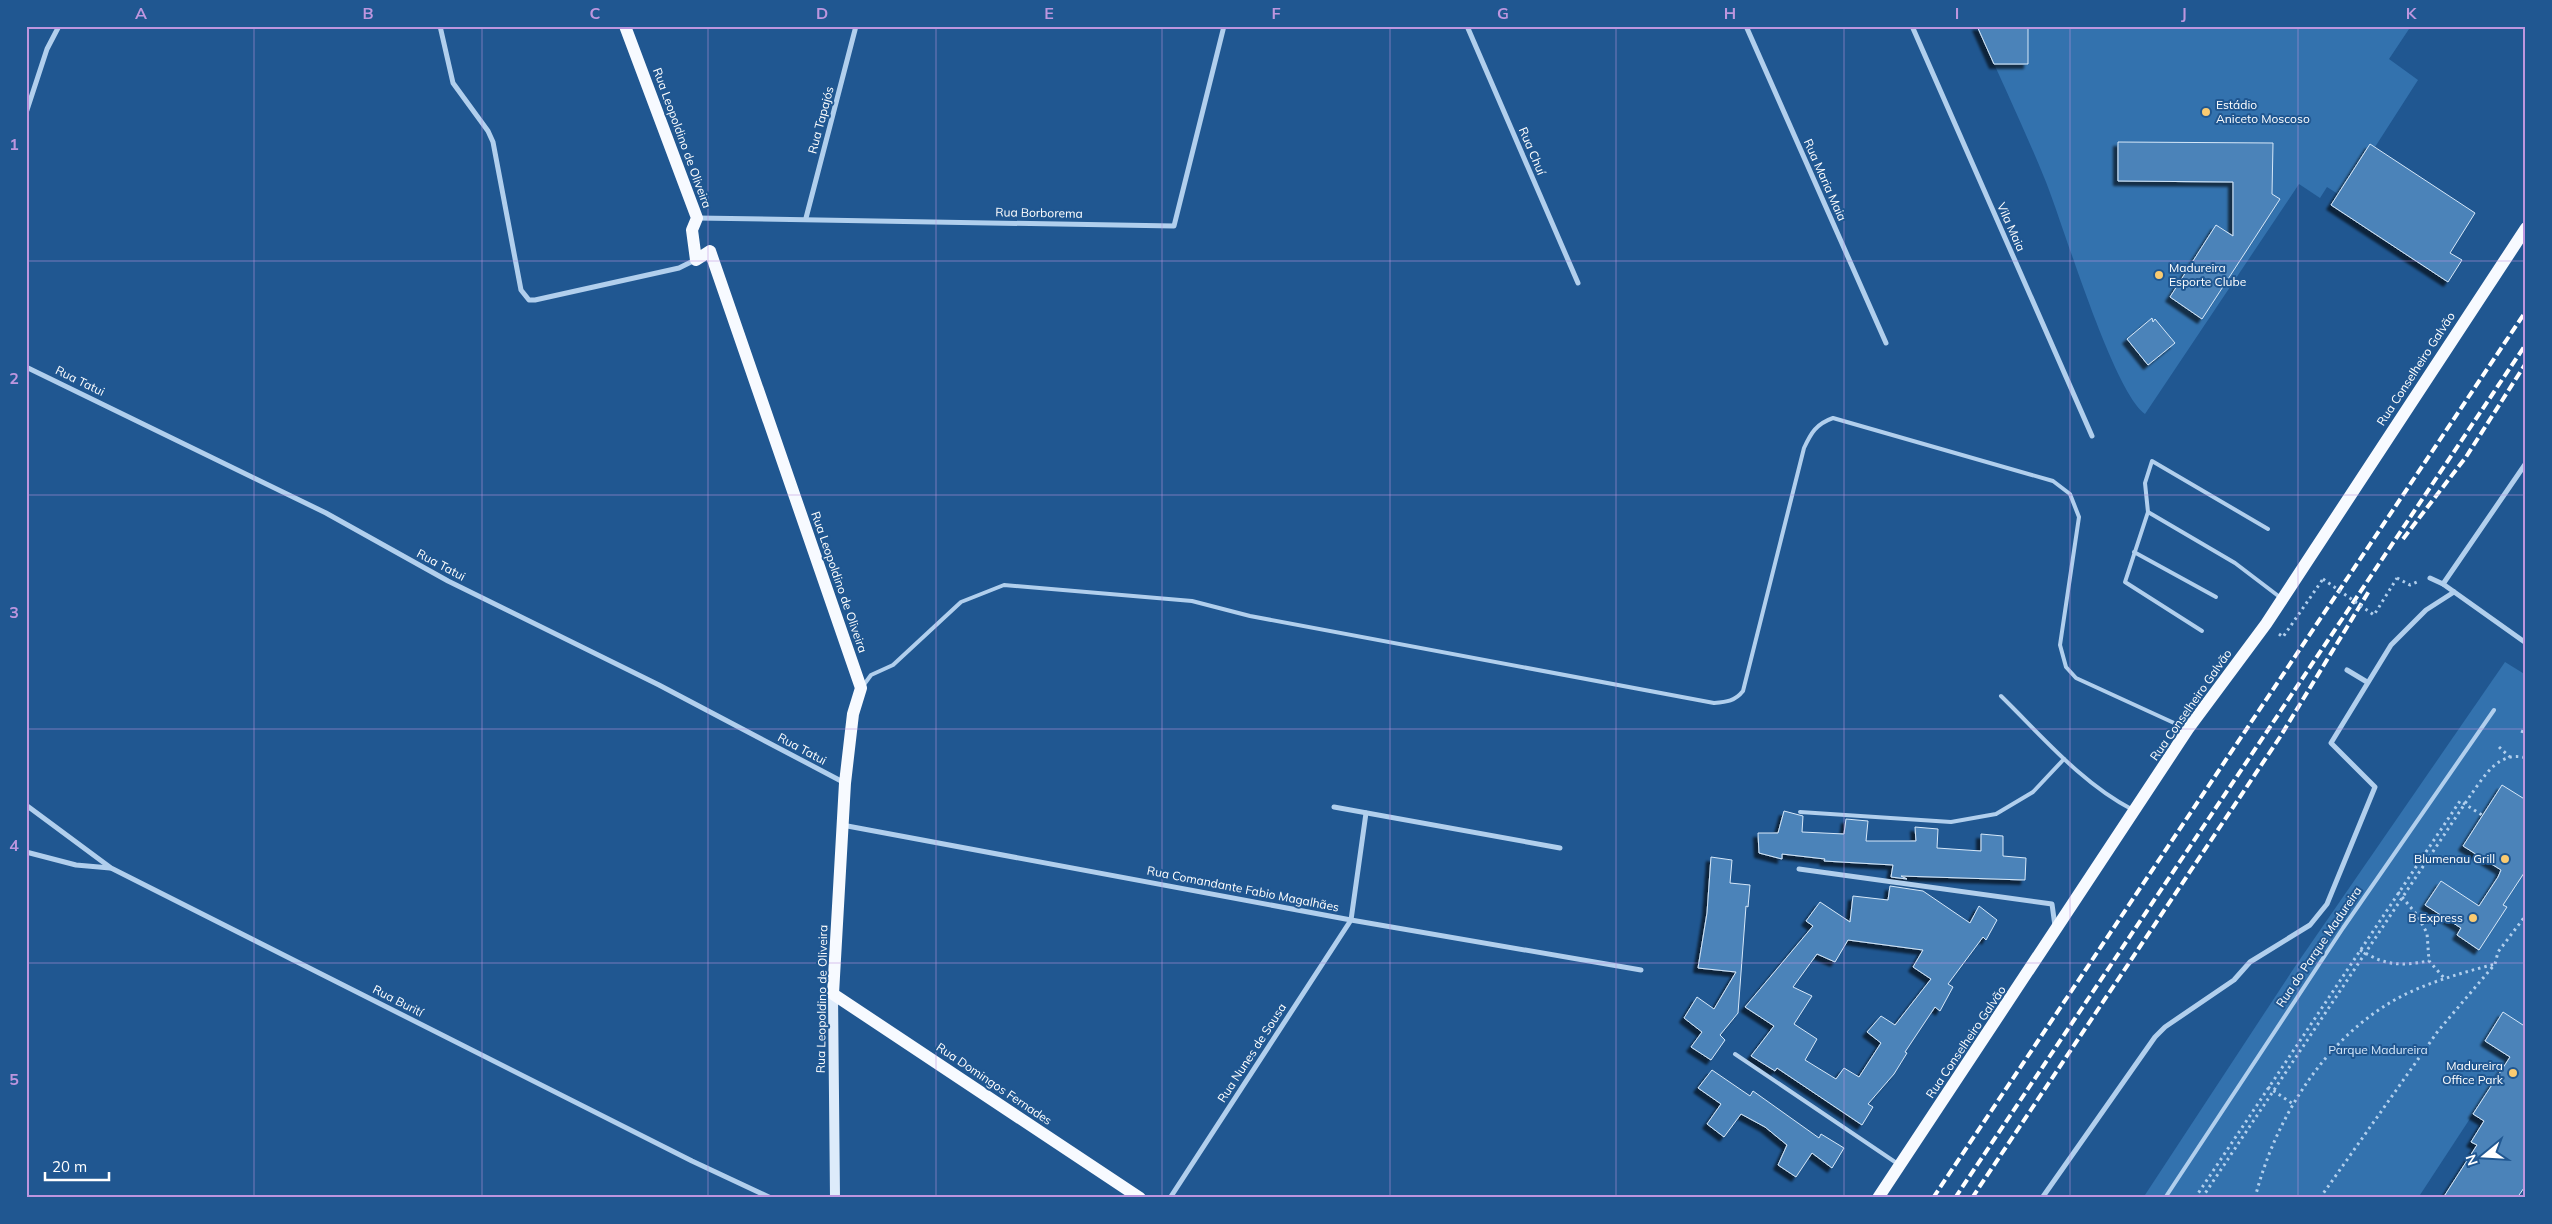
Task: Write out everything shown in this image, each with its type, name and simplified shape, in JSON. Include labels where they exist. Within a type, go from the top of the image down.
[{"type":"main road","name":"Rua Leopoldino de Oliveira","points":[[625,26],[697,218],[692,230],[696,260],[710,251],[861,688],[853,714],[845,783],[833,994]]},
{"type":"main road","name":"Rua Conselheiro Galvão","points":[[1878,1198],[2188,729],[2282,599],[2526,228]]},
{"type":"main road","name":"Rua Domingos Fernades","points":[[833,994],[1140,1198]]},
{"type":"street","points":[[26,113],[47,49],[59,26]]},
{"type":"street","points":[[440,26],[453,83],[488,131],[492,142],[521,290],[525,297],[535,300],[679,268],[696,260]]},
{"type":"street","name":"Rua Tapajós","points":[[806,218],[856,26]]},
{"type":"street","name":"Rua Borborema","points":[[697,218],[806,218],[1174,226],[1224,26]]},
{"type":"street","name":"Rua Chuí","points":[[1467,26],[1578,283]]},
{"type":"street","name":"Rua Maria Maia","points":[[1746,26],[1886,343]]},
{"type":"street","name":"Vila Maia","points":[[1912,26],[2092,436]]},
{"type":"street","name":"Rua Tatui","points":[[26,367],[326,513],[448,581],[659,685],[845,783]]},
{"type":"street","points":[[2443,584],[2526,463]]},
{"type":"street","points":[[2430,578],[2443,584],[2526,643]]},
{"type":"street","points":[[2042,1198],[2155,1037],[2184,1012],[2234,980],[2250,962],[2310,926],[2327,904],[2375,788],[2331,743],[2391,645],[2426,610],[2454,592]]},
{"type":"street","points":[[2347,670],[2367,682]]},
{"type":"street","name":"Rua Burití","points":[[26,805],[111,868],[692,1161],[771,1198]]},
{"type":"street","points":[[1334,808],[1560,848]]},
{"type":"street","points":[[1352,920],[1366,813]]},
{"type":"street","name":"Rua Comandante Fabio Magalhães","points":[[842,825],[1352,920],[1641,970]]},
{"type":"street","points":[[26,852],[76,865],[111,868]]},
{"type":"street","points":[[1799,869],[2052,904],[2056,931]]},
{"type":"street","name":"Rua Nunes de Sousa","points":[[1170,1198],[1352,920]]},
{"type":"street","name":"Rua Leopoldino de Oliveira","points":[[833,994],[835,1198]]},
{"type":"lane","points":[[861,688],[871,675],[893,665],[916,646],[961,602],[1004,585],[1192,601],[1250,616],[1704,701],[1728,702],[1737,698],[1743,691],[1804,448],[1813,429],[1823,421],[1833,418],[2054,481],[2070,494],[2079,517],[2060,645],[2066,666],[2076,678],[2188,729]]},
{"type":"lane","points":[[2202,630],[2124,582],[2148,512],[2145,483],[2152,460],[2268,529]]},
{"type":"lane","points":[[2148,512],[2234,563],[2282,599]]},
{"type":"lane","points":[[2134,552],[2216,597]]},
{"type":"lane","points":[[2001,696],[2064,759],[2113,800],[2135,811]]},
{"type":"lane","name":"Rua do Parque Madureira","points":[[2165,1198],[2343,928],[2494,710]]},
{"type":"lane","points":[[1800,812],[1951,822],[1996,814],[2033,792],[2064,759]]},
{"type":"lane","points":[[1735,1054],[1900,1166]]},
{"type":"path","points":[[2283,637],[2323,579],[2374,615],[2397,578],[2410,585],[2430,578]]},
{"type":"path","points":[[2521,731],[2526,733]]},
{"type":"path","points":[[2499,747],[2510,757]]},
{"type":"path","points":[[2202,1198],[2272,1090],[2494,764],[2510,757],[2526,758]]},
{"type":"path","points":[[2195,1198],[2460,801],[2485,817]]},
{"type":"path","points":[[2398,892],[2418,915],[2427,933],[2429,961],[2445,979]]},
{"type":"path","points":[[2320,1198],[2443,1025],[2495,964],[2498,952],[2526,915]]},
{"type":"path","points":[[2360,950],[2386,964],[2405,966],[2429,961]]},
{"type":"path","points":[[2256,1198],[2264,1166],[2293,1104],[2326,1057],[2360,1024],[2407,994],[2445,979],[2495,964]]},
{"type":"path","points":[[2268,1088],[2293,1104]]},
{"type":"green space","name":"Estádio Aniceto Moscoso","points":[[1977,26],[2411,26],[2389,59],[2418,80],[2375,147],[2370,144],[2338,194],[2327,187],[2320,198],[2299,184],[2145,414],[2132,399],[2104,342],[2046,182]]},
{"type":"green space","name":"Parque Madureira","points":[[2505,662],[2526,675],[2526,1033],[2418,1198],[2143,1198],[2294,968]]},
{"type":"building","points":[[1977,26],[2028,26],[2028,64],[1994,64]]},
{"type":"building","points":[[2118,142],[2273,143],[2272,194],[2280,199],[2202,319],[2170,297],[2216,225],[2233,236],[2233,182],[2118,181]]},
{"type":"building","points":[[2370,144],[2475,213],[2450,253],[2462,260],[2448,282],[2331,205]]},
{"type":"building","points":[[2152,318],[2153,322],[2155,319],[2175,343],[2148,365],[2127,339]]},
{"type":"building","points":[[2502,785],[2526,800],[2526,870],[2503,905],[2507,907],[2479,950],[2457,935],[2461,928],[2425,905],[2441,881],[2479,906],[2498,877],[2501,870],[2463,846]]},
{"type":"building","points":[[1784,811],[1803,816],[1802,832],[1844,834],[1846,819],[1868,821],[1866,841],[1916,841],[1915,827],[1938,829],[1937,848],[1981,851],[1981,834],[2003,836],[2003,856],[2026,858],[2025,880],[1901,876],[1907,879],[1891,877],[1893,865],[1824,861],[1825,859],[1782,854],[1782,859],[1759,853],[1758,833],[1778,833]]},
{"type":"building","points":[[1711,857],[1732,860],[1730,883],[1750,885],[1748,907],[1746,906],[1738,1013],[1720,1035],[1725,1040],[1711,1060],[1691,1047],[1702,1032],[1684,1018],[1697,997],[1714,1009],[1736,972],[1698,968],[1707,913]]},
{"type":"building","points":[[1890,886],[1923,891],[1970,923],[1979,906],[1997,920],[1986,940],[1983,937],[1948,984],[1953,987],[1940,1011],[1935,1007],[1905,1052],[1907,1053],[1894,1074],[1868,1104],[1873,1107],[1862,1125],[1777,1068],[1775,1071],[1751,1056],[1774,1026],[1745,1007],[1813,926],[1806,921],[1820,902],[1850,922],[1853,896],[1888,900]],"holes":[[[1848,940],[1923,950],[1913,967],[1931,979],[1895,1025],[1881,1016],[1867,1032],[1881,1043],[1859,1077],[1844,1068],[1836,1079],[1805,1060],[1817,1039],[1794,1024],[1812,996],[1793,987],[1817,954],[1835,962]]]},
{"type":"building","points":[[2503,1012],[2526,1027],[2526,1185],[2517,1198],[2443,1198],[2477,1145],[2471,1142],[2484,1121],[2473,1114],[2510,1057],[2485,1041]]},
{"type":"building","points":[[1712,1070],[1750,1096],[1753,1091],[1819,1138],[1821,1134],[1844,1148],[1832,1168],[1812,1153],[1796,1177],[1778,1165],[1787,1145],[1765,1127],[1741,1114],[1724,1137],[1707,1124],[1721,1104],[1698,1088]]},
{"type":"railway","points":[[1933,1198],[2526,311]]},
{"type":"railway","points":[[1955,1198],[2526,344]]},
{"type":"railway","points":[[2403,539],[2466,457],[2526,363]]},
{"type":"railway","points":[[1972,1198],[2280,737],[2369,591]]},
{"type":"place","name":"Estádio Aniceto Moscoso","points":[[2206,112]]},
{"type":"place","name":"Madureira Esporte Clube","points":[[2159,275]]},
{"type":"place","name":"Blumenau Grill","points":[[2505,859]]},
{"type":"place","name":"B Express","points":[[2473,918]]},
{"type":"place","name":"Madureira Office Park","points":[[2513,1073]]}]
